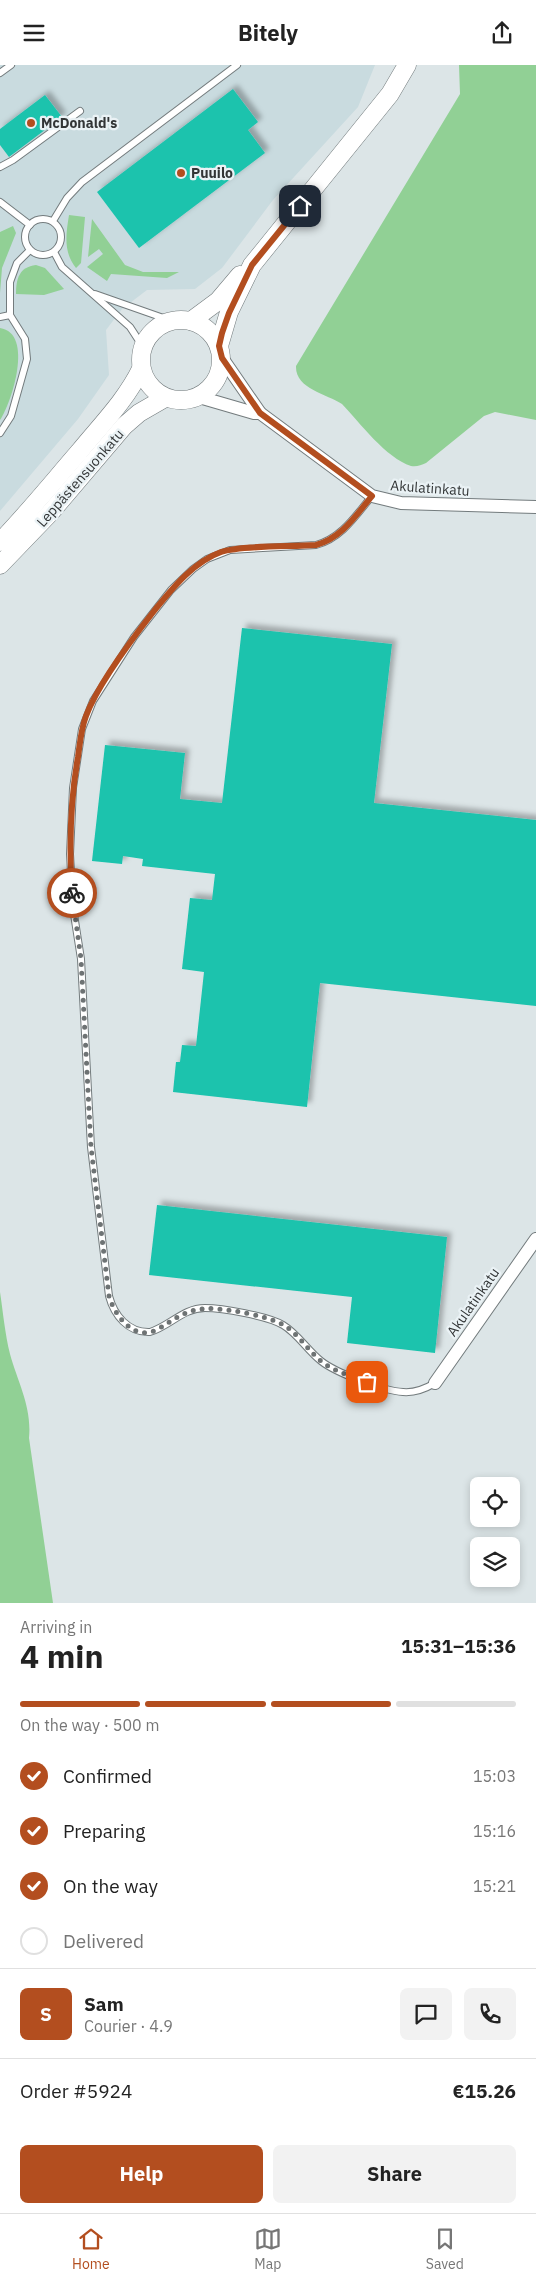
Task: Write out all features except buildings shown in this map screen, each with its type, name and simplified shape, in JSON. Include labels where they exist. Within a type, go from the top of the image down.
[{"type":"main road","points":[[220,352],[208,330],[192,321],[172,321],[154,330],[143,347],[141,369],[150,386],[165,398],[176,401],[199,397],[216,382],[220,371],[220,352],[229,313],[252,265],[390,94],[406,65]]},
{"type":"main road","points":[[192,321],[218,301],[240,274],[252,265]]},
{"type":"main road","name":"Leppästensuonkatu","points":[[0,541],[21,521],[117,407],[133,385],[141,369]]},
{"type":"main road","name":"Leppästensuonkatu","points":[[0,565],[50,513],[124,426],[165,398]]},
{"type":"street","name":"Akulatinkatu","points":[[220,352],[260,413],[372,496],[401,503],[536,507]]},
{"type":"street","name":"Akulatinkatu","points":[[199,397],[254,413],[260,413]]},
{"type":"street","name":"Akulatinkatu","points":[[435,1383],[536,1239]]},
{"type":"lane","points":[[0,73],[11,65]]},
{"type":"lane","points":[[53,221],[67,198],[82,182],[237,65]]},
{"type":"lane","points":[[1,165],[13,160],[80,111]]},
{"type":"lane","points":[[0,202],[30,225]]},
{"type":"lane","points":[[39,219],[53,221],[58,226],[62,239],[60,245],[54,252],[43,255],[30,250],[25,236],[30,225],[39,219]]},
{"type":"lane","points":[[0,433],[11,416],[27,359],[25,339],[10,315],[10,282],[16,263],[30,250]]},
{"type":"lane","points":[[54,252],[62,267],[130,327],[143,347]]},
{"type":"lane","points":[[92,293],[172,321]]},
{"type":"lane","points":[[0,317],[10,315]]},
{"type":"lane","points":[[372,496],[343,531],[326,542],[316,545],[230,550],[207,559],[193,569],[171,590],[134,637],[93,701],[82,729],[73,788],[70,854],[73,908],[81,959],[91,1147],[109,1296],[116,1313],[130,1327],[143,1332],[150,1332],[190,1310],[203,1308],[228,1311],[280,1323],[298,1337],[315,1356],[332,1369],[384,1388],[412,1392],[425,1389],[435,1383]]},
{"type":"shaded area","points":[[0,65],[375,65],[358,107],[273,200],[222,268],[195,289],[147,290],[122,309],[106,330],[109,375],[78,419],[0,511]]},
{"type":"green space","points":[[459,65],[536,65],[536,420],[495,412],[484,416],[426,463],[411,466],[392,456],[383,448],[342,404],[306,385],[297,374],[296,366],[460,94]]},
{"type":"green space","points":[[69,215],[85,217],[81,263],[76,268],[69,256],[66,243]]},
{"type":"green space","points":[[92,219],[125,265],[143,272],[179,272],[167,278],[111,274],[107,281],[87,267],[103,254],[99,249],[88,257]]},
{"type":"green space","points":[[13,226],[16,233],[2,268],[0,293],[0,232]]},
{"type":"green space","points":[[36,265],[45,268],[64,289],[44,295],[16,294],[18,279],[22,271]]},
{"type":"green space","points":[[0,328],[10,333],[16,342],[18,355],[17,369],[10,399],[0,420]]},
{"type":"green space","points":[[0,1292],[8,1346],[24,1395],[28,1416],[29,1438],[53,1603],[0,1603]]},
{"type":"way so far","points":[[72,893],[81,959],[91,1147],[111,1305],[122,1321],[130,1327],[143,1332],[156,1330],[182,1313],[203,1308],[219,1309],[271,1320],[290,1329],[315,1356],[332,1369],[367,1382]]},
{"type":"place","name":"McDonald's","points":[[31,123]]},
{"type":"place","name":"Puuilo","points":[[181,173]]},
{"type":"route","points":[[72,893],[70,854],[73,788],[82,729],[93,701],[134,637],[171,590],[193,569],[207,559],[230,550],[316,545],[326,542],[343,531],[372,496],[260,413],[222,358],[219,346],[229,313],[252,265],[300,206]]}]
